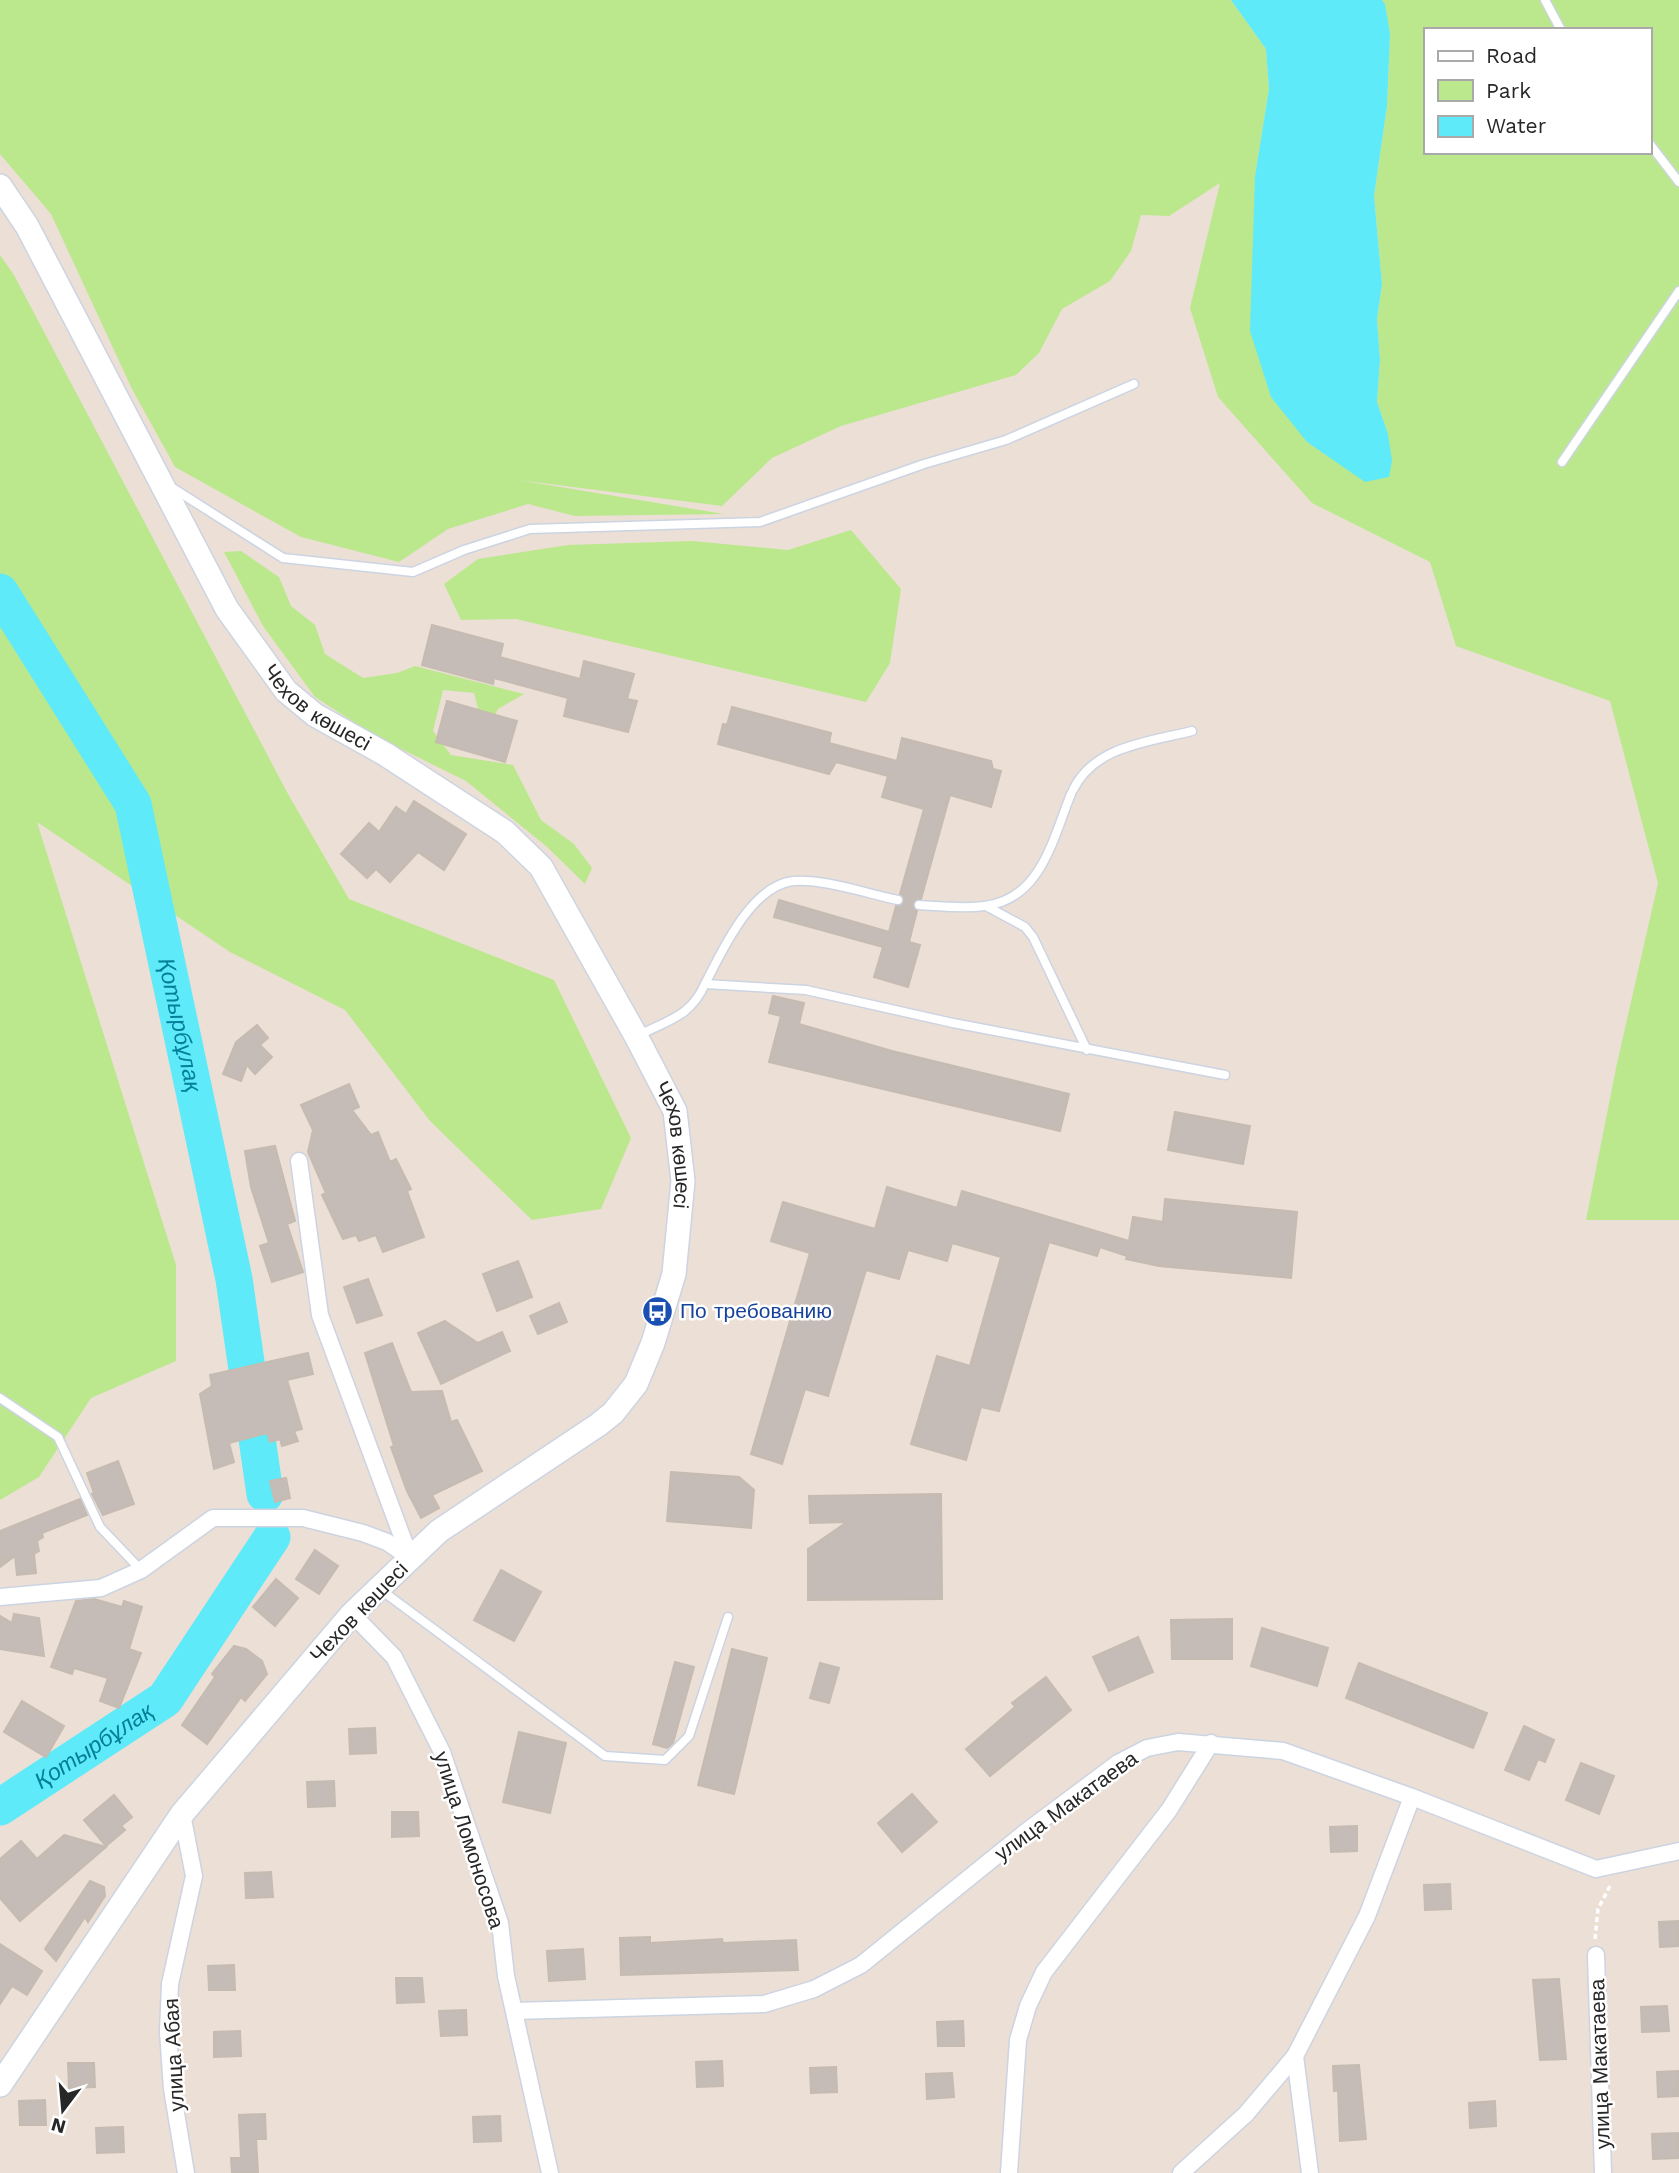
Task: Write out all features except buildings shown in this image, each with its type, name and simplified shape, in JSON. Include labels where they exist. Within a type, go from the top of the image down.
[{"type":"main road","name":"Чехов көшесі","points":[[0,186],[27,226],[227,609],[286,691],[315,715],[385,754],[505,832],[541,867],[675,1111],[683,1181],[674,1274],[653,1343],[636,1384],[613,1413],[597,1425],[439,1531],[352,1614],[182,1814],[0,2085]]},
{"type":"street","points":[[299,1161],[320,1315],[410,1558]]},
{"type":"street","points":[[0,1597],[101,1588],[141,1570],[214,1518],[303,1518],[375,1537],[410,1558]]},
{"type":"street","name":"улица Ломоносова","points":[[352,1614],[394,1657],[442,1752],[500,1923],[514,2011],[550,2173]]},
{"type":"street","name":"улица Макатаева","points":[[514,2011],[764,2004],[814,1989],[861,1965],[1027,1831],[1118,1763],[1147,1748],[1178,1742],[1283,1751],[1412,1797],[1596,1869],[1679,1851]]},
{"type":"street","points":[[1009,2173],[1018,2040],[1028,2006],[1044,1972],[1169,1810],[1211,1743]]},
{"type":"street","points":[[1181,2173],[1246,2114],[1296,2056],[1367,1916],[1412,1797]]},
{"type":"street","name":"улица Абая","points":[[182,1814],[194,1876],[170,1984],[168,2032],[172,2089],[186,2173]]},
{"type":"street","name":"улица Макатаева","points":[[1596,1955],[1604,2173]]},
{"type":"street","points":[[1296,2056],[1310,2173]]},
{"type":"lane","points":[[1545,0],[1560,28]]},
{"type":"lane","points":[[1651,146],[1679,182]]},
{"type":"lane","points":[[1562,462],[1679,290]]},
{"type":"lane","points":[[160,480],[283,558],[413,572],[464,550],[530,529],[760,522],[924,464],[1006,440],[1134,384]]},
{"type":"lane","points":[[919,905],[986,906],[1010,898],[1033,880],[1046,859],[1082,773],[1097,760],[1115,751],[1192,730]]},
{"type":"lane","points":[[636,1036],[685,1013],[697,1002],[746,914],[779,884],[810,882],[898,900]]},
{"type":"lane","points":[[986,906],[1025,927],[1033,937],[1087,1050]]},
{"type":"lane","points":[[705,984],[806,990],[1087,1050],[1225,1075]]},
{"type":"lane","points":[[0,1398],[58,1437],[100,1527],[141,1570]]},
{"type":"lane","points":[[379,1588],[605,1756],[666,1760],[689,1736],[728,1617]]},
{"type":"path","points":[[1596,1955],[1598,1909],[1616,1879]]},
{"type":"green space","points":[[0,0],[1231,0],[1266,49],[1269,89],[1255,176],[1307,442],[1365,481],[1388,434],[1377,402],[1380,360],[1377,319],[1382,284],[1374,196],[1387,106],[1390,34],[1382,0],[1679,0],[1679,1220],[1586,1220],[1616,1068],[1658,883],[1610,701],[1456,646],[1430,562],[1312,503],[1218,397],[1190,308],[1220,183],[1169,216],[1141,215],[1131,251],[1110,281],[1062,309],[1039,353],[1016,375],[841,426],[772,458],[722,506],[518,480],[724,514],[575,516],[528,504],[448,529],[399,562],[301,537],[175,467],[132,389],[51,214],[0,154]]},
{"type":"green space","points":[[0,255],[14,275],[288,794],[349,899],[554,980],[631,1138],[601,1209],[532,1220],[430,1121],[345,1010],[230,952],[37,822],[176,1265],[176,1361],[91,1398],[39,1477],[0,1500]]},
{"type":"green space","points":[[851,530],[901,589],[890,663],[866,702],[516,619],[461,620],[444,584],[478,559],[568,545],[692,541],[788,550]]},
{"type":"green space","points":[[241,551],[279,577],[291,606],[315,625],[325,654],[363,678],[397,673],[415,666],[524,694],[498,709],[489,727],[482,724],[474,693],[443,690],[433,731],[451,755],[513,765],[541,820],[574,844],[592,868],[585,884],[546,846],[466,781],[377,737],[315,697],[263,626],[224,552]]},
{"type":"water","points":[[1231,0],[1382,0],[1385,4],[1390,34],[1387,106],[1374,196],[1382,284],[1377,319],[1380,360],[1377,402],[1388,434],[1392,461],[1389,477],[1365,482],[1307,442],[1271,397],[1250,331],[1255,176],[1269,89],[1266,49]]},
{"type":"waterway","name":"Қотырбұлақ","points":[[0,592],[133,804],[234,1279],[265,1494]]},
{"type":"waterway","name":"Қотырбұлақ","points":[[0,1807],[165,1699],[272,1537]]},
{"type":"place","name":"По требованию","points":[[657,1311]]}]
